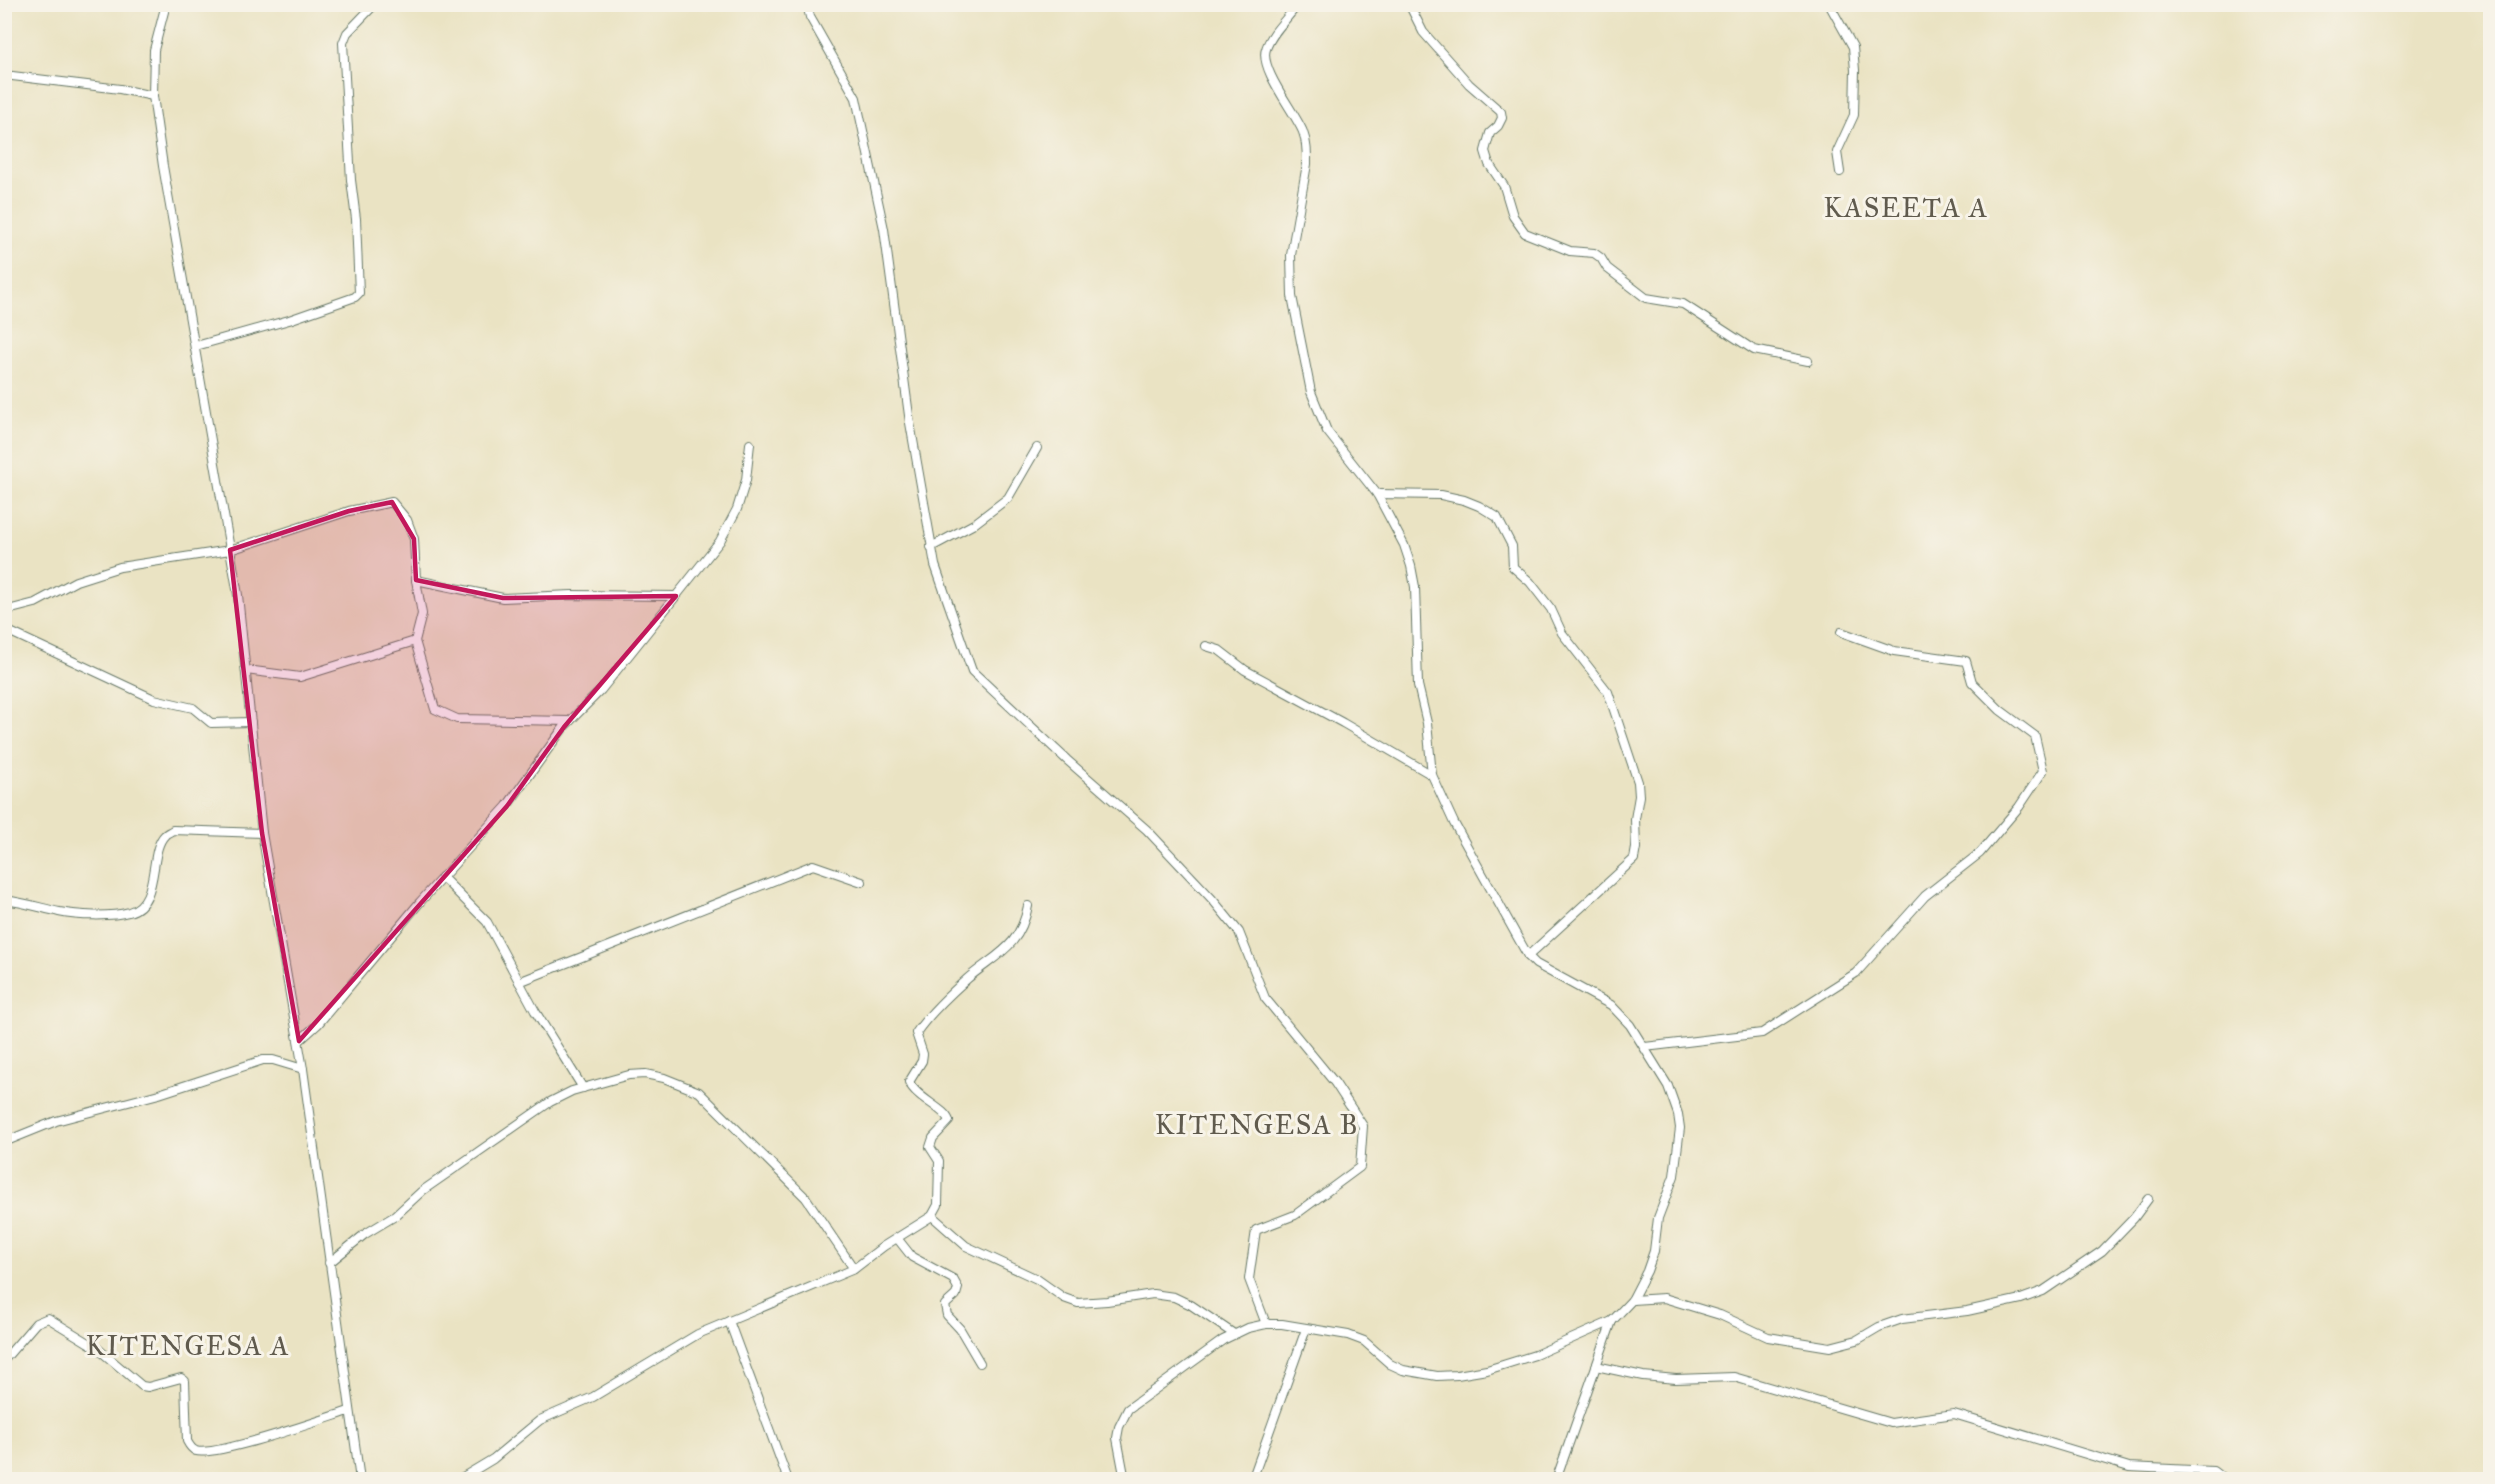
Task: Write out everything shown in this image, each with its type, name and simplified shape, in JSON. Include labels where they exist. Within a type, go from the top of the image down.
[{"type":"street","points":[[166,4],[154,50],[153,96],[163,166],[238,595],[262,833],[299,1041],[360,1479]]},
{"type":"street","points":[[196,346],[289,320],[355,297],[359,293],[356,219],[342,56],[347,33],[375,4]]},
{"type":"street","points":[[807,4],[810,16],[856,98],[884,229],[910,423],[931,547],[935,565],[972,671],[1147,830],[1212,899],[1239,932],[1265,998],[1335,1083],[1363,1126],[1360,1167],[1294,1215],[1256,1230],[1249,1279],[1266,1324]]},
{"type":"street","points":[[1125,1479],[1117,1438],[1123,1417],[1128,1409],[1223,1340],[1248,1328],[1266,1324],[1348,1335],[1364,1341],[1390,1364],[1403,1370],[1437,1376],[1457,1375],[1511,1363],[1535,1355],[1612,1321],[1632,1300],[1647,1271],[1654,1251],[1658,1218],[1674,1176],[1680,1128],[1678,1114],[1668,1086],[1630,1025],[1611,1005],[1536,964],[1528,956],[1454,823],[1432,776],[1427,723],[1418,685],[1415,648],[1415,587],[1412,566],[1404,545],[1377,494],[1327,431],[1311,392],[1295,318],[1291,255],[1307,164],[1307,152],[1302,130],[1272,76],[1265,57],[1266,50],[1275,34],[1298,4]]},
{"type":"street","points":[[1409,4],[1423,32],[1469,84],[1501,112],[1502,118],[1490,134],[1485,152],[1489,164],[1504,186],[1512,216],[1525,233],[1570,251],[1594,252],[1607,268],[1646,298],[1683,304],[1754,350],[1808,361]]},
{"type":"street","points":[[1830,4],[1853,47],[1856,70],[1854,115],[1837,152],[1840,172]]},
{"type":"street","points":[[4,75],[120,89],[153,96]]},
{"type":"street","points":[[299,1041],[318,1024],[442,878],[507,806],[570,721],[601,690],[720,541],[737,509],[746,480],[750,444]]},
{"type":"street","points":[[931,547],[974,524],[1008,498],[1037,448]]},
{"type":"street","points":[[1377,494],[1414,493],[1453,498],[1472,503],[1497,517],[1512,546],[1513,567],[1530,582],[1551,609],[1562,633],[1608,692],[1627,747],[1640,796],[1635,819],[1634,859],[1528,956]]},
{"type":"street","points":[[4,611],[35,603],[76,581],[120,567],[230,550],[350,511],[392,502],[407,520],[414,539],[416,580],[422,614],[416,641],[435,709],[457,719],[570,721]]},
{"type":"street","points":[[416,580],[503,598],[572,595],[676,596]]},
{"type":"street","points":[[4,629],[144,695],[193,708],[211,723],[251,722]]},
{"type":"street","points":[[1645,1047],[1762,1033],[1856,973],[1925,896],[1980,853],[2019,807],[2043,771],[2035,736],[2000,710],[1972,682],[1966,662],[1894,651],[1841,632]]},
{"type":"street","points":[[246,670],[300,677],[416,641]]},
{"type":"street","points":[[1206,646],[1219,650],[1245,670],[1343,723],[1432,776]]},
{"type":"street","points":[[4,900],[61,912],[92,915],[130,912],[137,908],[153,881],[159,846],[165,834],[173,830],[262,833]]},
{"type":"street","points":[[519,982],[813,865],[862,882]]},
{"type":"street","points":[[442,878],[487,922],[519,982],[583,1088]]},
{"type":"street","points":[[458,1479],[493,1459],[540,1420],[593,1397],[677,1346],[729,1321],[855,1269],[932,1216],[938,1205],[939,1161],[930,1147],[933,1138],[949,1121],[944,1112],[931,1105],[912,1088],[909,1082],[922,1061],[923,1054],[916,1033],[969,977],[1004,951],[1024,926],[1028,906]]},
{"type":"street","points":[[4,1142],[56,1121],[159,1094],[263,1060],[273,1060],[303,1069]]},
{"type":"street","points":[[329,1263],[365,1234],[396,1216],[422,1191],[550,1102],[583,1088],[629,1075],[645,1074],[664,1078],[699,1092],[806,1198],[855,1269]]},
{"type":"street","points":[[1632,1300],[1664,1298],[1720,1315],[1768,1337],[1830,1347],[1857,1340],[1879,1327],[1902,1318],[1967,1311],[2021,1299],[2043,1291],[2102,1251],[2134,1218],[2148,1199]]},
{"type":"street","points":[[932,1216],[966,1246],[1037,1279],[1064,1298],[1078,1304],[1107,1302],[1153,1294],[1174,1297],[1191,1305],[1234,1334]]},
{"type":"street","points":[[897,1238],[912,1257],[953,1279],[958,1288],[956,1295],[945,1305],[947,1315],[960,1329],[980,1363]]},
{"type":"street","points":[[4,1360],[36,1323],[48,1318],[97,1348],[142,1386],[148,1387],[181,1378],[185,1381],[187,1441],[191,1448],[203,1452],[234,1446],[349,1411]]},
{"type":"street","points":[[729,1321],[788,1479]]},
{"type":"street","points":[[1556,1479],[1612,1321]]},
{"type":"street","points":[[1252,1479],[1306,1329]]},
{"type":"street","points":[[1596,1366],[1643,1376],[1676,1379],[1734,1377],[1891,1423],[1954,1414],[2129,1467],[2213,1471],[2225,1479]]},
{"type":"highlighted area","points":[[392,502],[414,539],[416,580],[503,598],[676,596],[564,727],[507,806],[299,1041],[262,833],[230,550],[349,511]]},
{"type":"district","name":"KASEETA A","points":[[1906,207]]},
{"type":"district","name":"KITENGESA B","points":[[1257,1124]]},
{"type":"district","name":"KITENGESA A","points":[[188,1345]]}]
